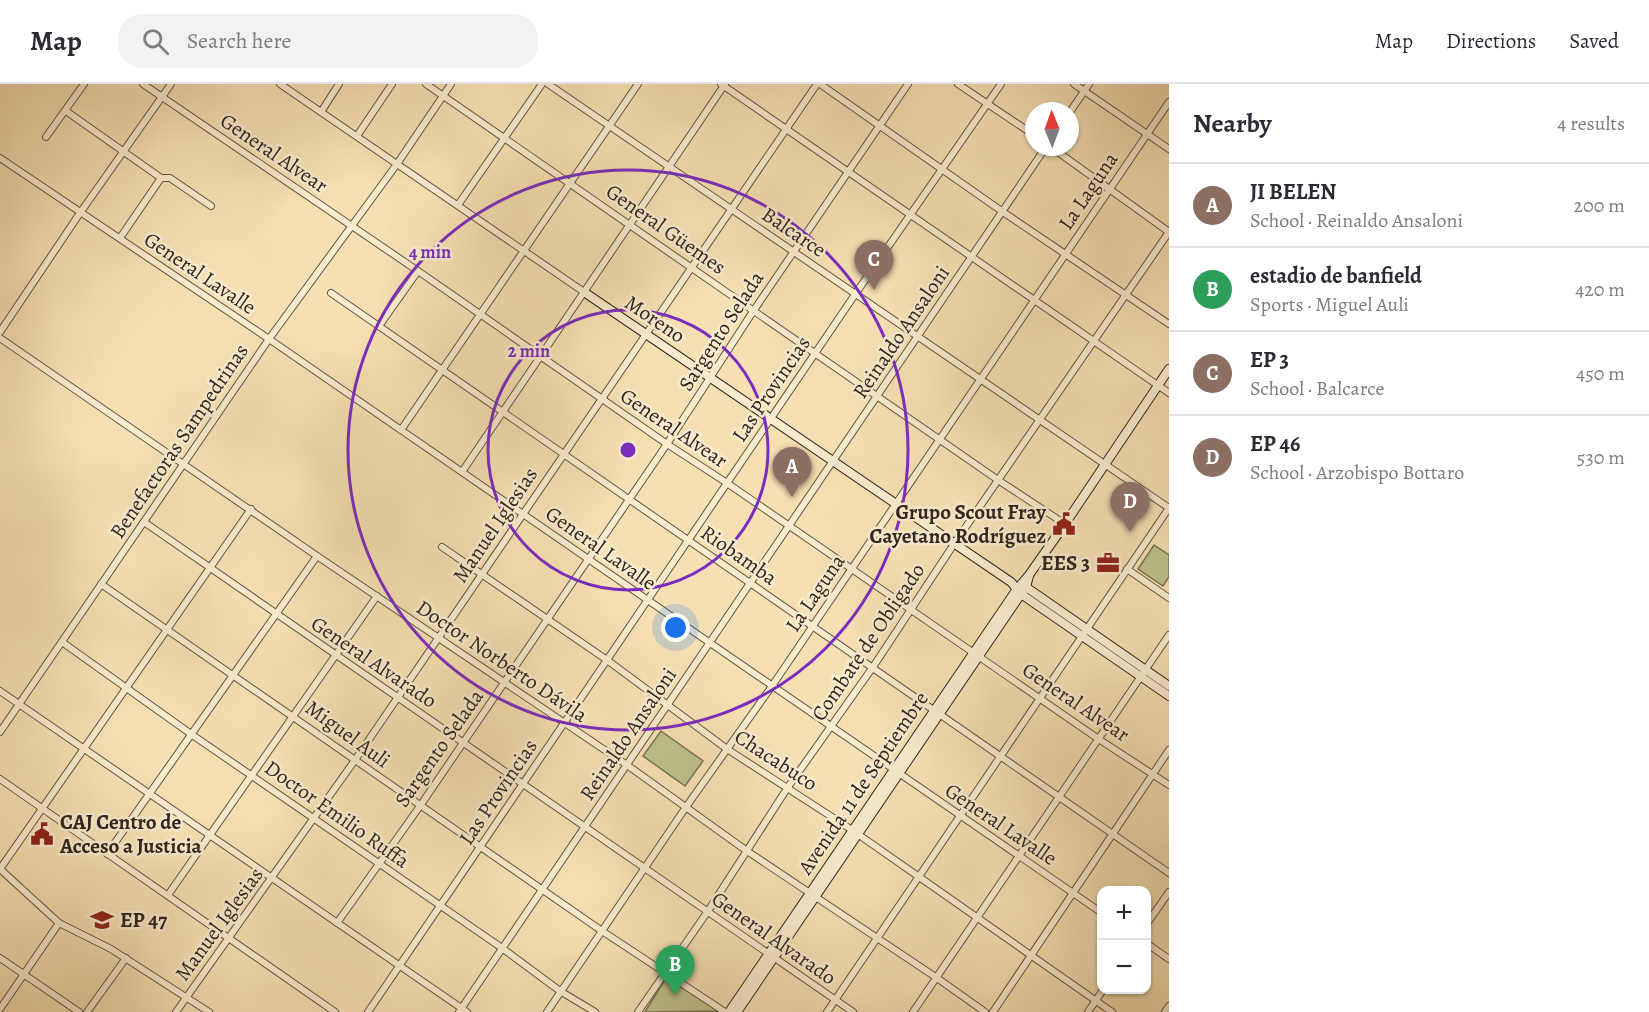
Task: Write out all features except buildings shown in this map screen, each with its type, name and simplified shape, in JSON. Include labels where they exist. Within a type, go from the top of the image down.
[{"type":"main road","name":"Moreno","points":[[584,292],[1144,673]]},
{"type":"main road","name":"Avenida 11 de Septiembre","points":[[737,1012],[771,956],[938,711],[1019,587],[1065,524],[1169,369]]},
{"type":"main road","points":[[1144,673],[1169,686]]},
{"type":"main road","points":[[1144,673],[1169,696]]},
{"type":"main road","name":"Avenida 11 de Septiembre","points":[[727,1012],[771,956]]},
{"type":"street","points":[[46,137],[84,84]]},
{"type":"street","name":"General Alvear","points":[[143,84],[1169,785]]},
{"type":"street","points":[[0,332],[171,84]]},
{"type":"street","name":"Moreno","points":[[280,84],[584,292]]},
{"type":"street","points":[[321,112],[339,84]]},
{"type":"street","points":[[357,136],[392,84]]},
{"type":"street","name":"General Güemes","points":[[426,84],[1065,524]]},
{"type":"street","name":"Benefactoras Sampedrinas","points":[[0,732],[269,339],[397,164],[451,84]]},
{"type":"street","points":[[458,205],[542,84]]},
{"type":"street","name":"Balcarce","points":[[549,84],[1169,508]]},
{"type":"street","points":[[401,430],[638,84]]},
{"type":"street","points":[[819,84],[1169,324]]},
{"type":"street","name":"Manuel Iglesias","points":[[176,1012],[315,818],[819,84]]},
{"type":"street","name":"Sargento Selada","points":[[337,922],[420,806],[630,499],[754,310],[908,84]]},
{"type":"street","points":[[958,84],[1025,129]]},
{"type":"street","name":"Las Provincias","points":[[368,1012],[1000,84]]},
{"type":"street","points":[[1074,84],[1169,149]]},
{"type":"street","points":[[1077,102],[1089,84]]},
{"type":"street","points":[[462,472],[723,85],[1169,393]]},
{"type":"street","name":"La Laguna","points":[[547,1012],[1169,102]]},
{"type":"street","points":[[66,111],[161,178],[170,178],[211,206]]},
{"type":"street","name":"Reinaldo Ansaloni","points":[[462,1011],[502,948],[1041,156]]},
{"type":"street","points":[[1064,156],[1169,232]]},
{"type":"street","name":"General Lavalle","points":[[0,158],[269,339],[1097,910]]},
{"type":"street","points":[[120,238],[161,178]]},
{"type":"street","name":"Combate de Obligado","points":[[638,1012],[708,911],[788,787],[873,667],[954,544],[1169,232]]},
{"type":"street","points":[[379,326],[418,271]]},
{"type":"street","name":"Riobamba","points":[[331,293],[1169,873]]},
{"type":"street","name":"Doctor Norberto Dávila","points":[[0,338],[985,1012]]},
{"type":"street","points":[[827,1012],[1169,508]]},
{"type":"street","points":[[209,1012],[126,958],[59,923],[0,869],[251,509]]},
{"type":"street","name":"General Alvarado","points":[[144,522],[853,1012]]},
{"type":"street","name":"Chacabuco","points":[[442,547],[607,660],[727,749],[855,832],[1112,1012]]},
{"type":"street","points":[[107,854],[317,556]]},
{"type":"street","points":[[1127,569],[1169,598]]},
{"type":"street","name":"Miguel Auli","points":[[101,584],[602,931],[727,1012]]},
{"type":"street","points":[[168,895],[377,596]]},
{"type":"street","points":[[913,1012],[1100,740],[1169,635]]},
{"type":"street","name":"Doctor Emilio Ruffa","points":[[62,642],[191,734],[502,948],[560,991],[595,1012]]},
{"type":"street","points":[[0,691],[337,922],[462,1011]]},
{"type":"street","points":[[993,1012],[1169,750]]},
{"type":"street","points":[[0,779],[335,1012]]},
{"type":"street","points":[[1151,918],[1169,892]]},
{"type":"street","points":[[0,1009],[59,923]]},
{"type":"street","points":[[1151,947],[1169,959]]},
{"type":"street","points":[[0,958],[79,1012]]},
{"type":"street","points":[[87,1012],[126,958]]},
{"type":"street","points":[[1088,1012],[1100,994]]},
{"type":"street","points":[[1165,1012],[1169,1006]]},
{"type":"green space","points":[[1154,545],[1169,555],[1169,577],[1163,586],[1138,569]]},
{"type":"green space","points":[[661,731],[703,761],[685,786],[643,756]]},
{"type":"green space","points":[[666,978],[724,1011],[645,1012]]},
{"type":"place","name":"EP 3","points":[[874,290]]},
{"type":"place","name":"JI BELEN","points":[[792,497]]},
{"type":"place","name":"Grupo Scout Fray Cayetano Rodríguez","points":[[1064,524]]},
{"type":"place","name":"EP 46","points":[[1130,532]]},
{"type":"place","name":"EES 3","points":[[1108,563]]},
{"type":"place","name":"CAJ Centro de Acceso a Justicia","points":[[42,834]]},
{"type":"place","name":"EP 47","points":[[102,920]]},
{"type":"place","name":"estadio de banfield","points":[[675,995]]}]
